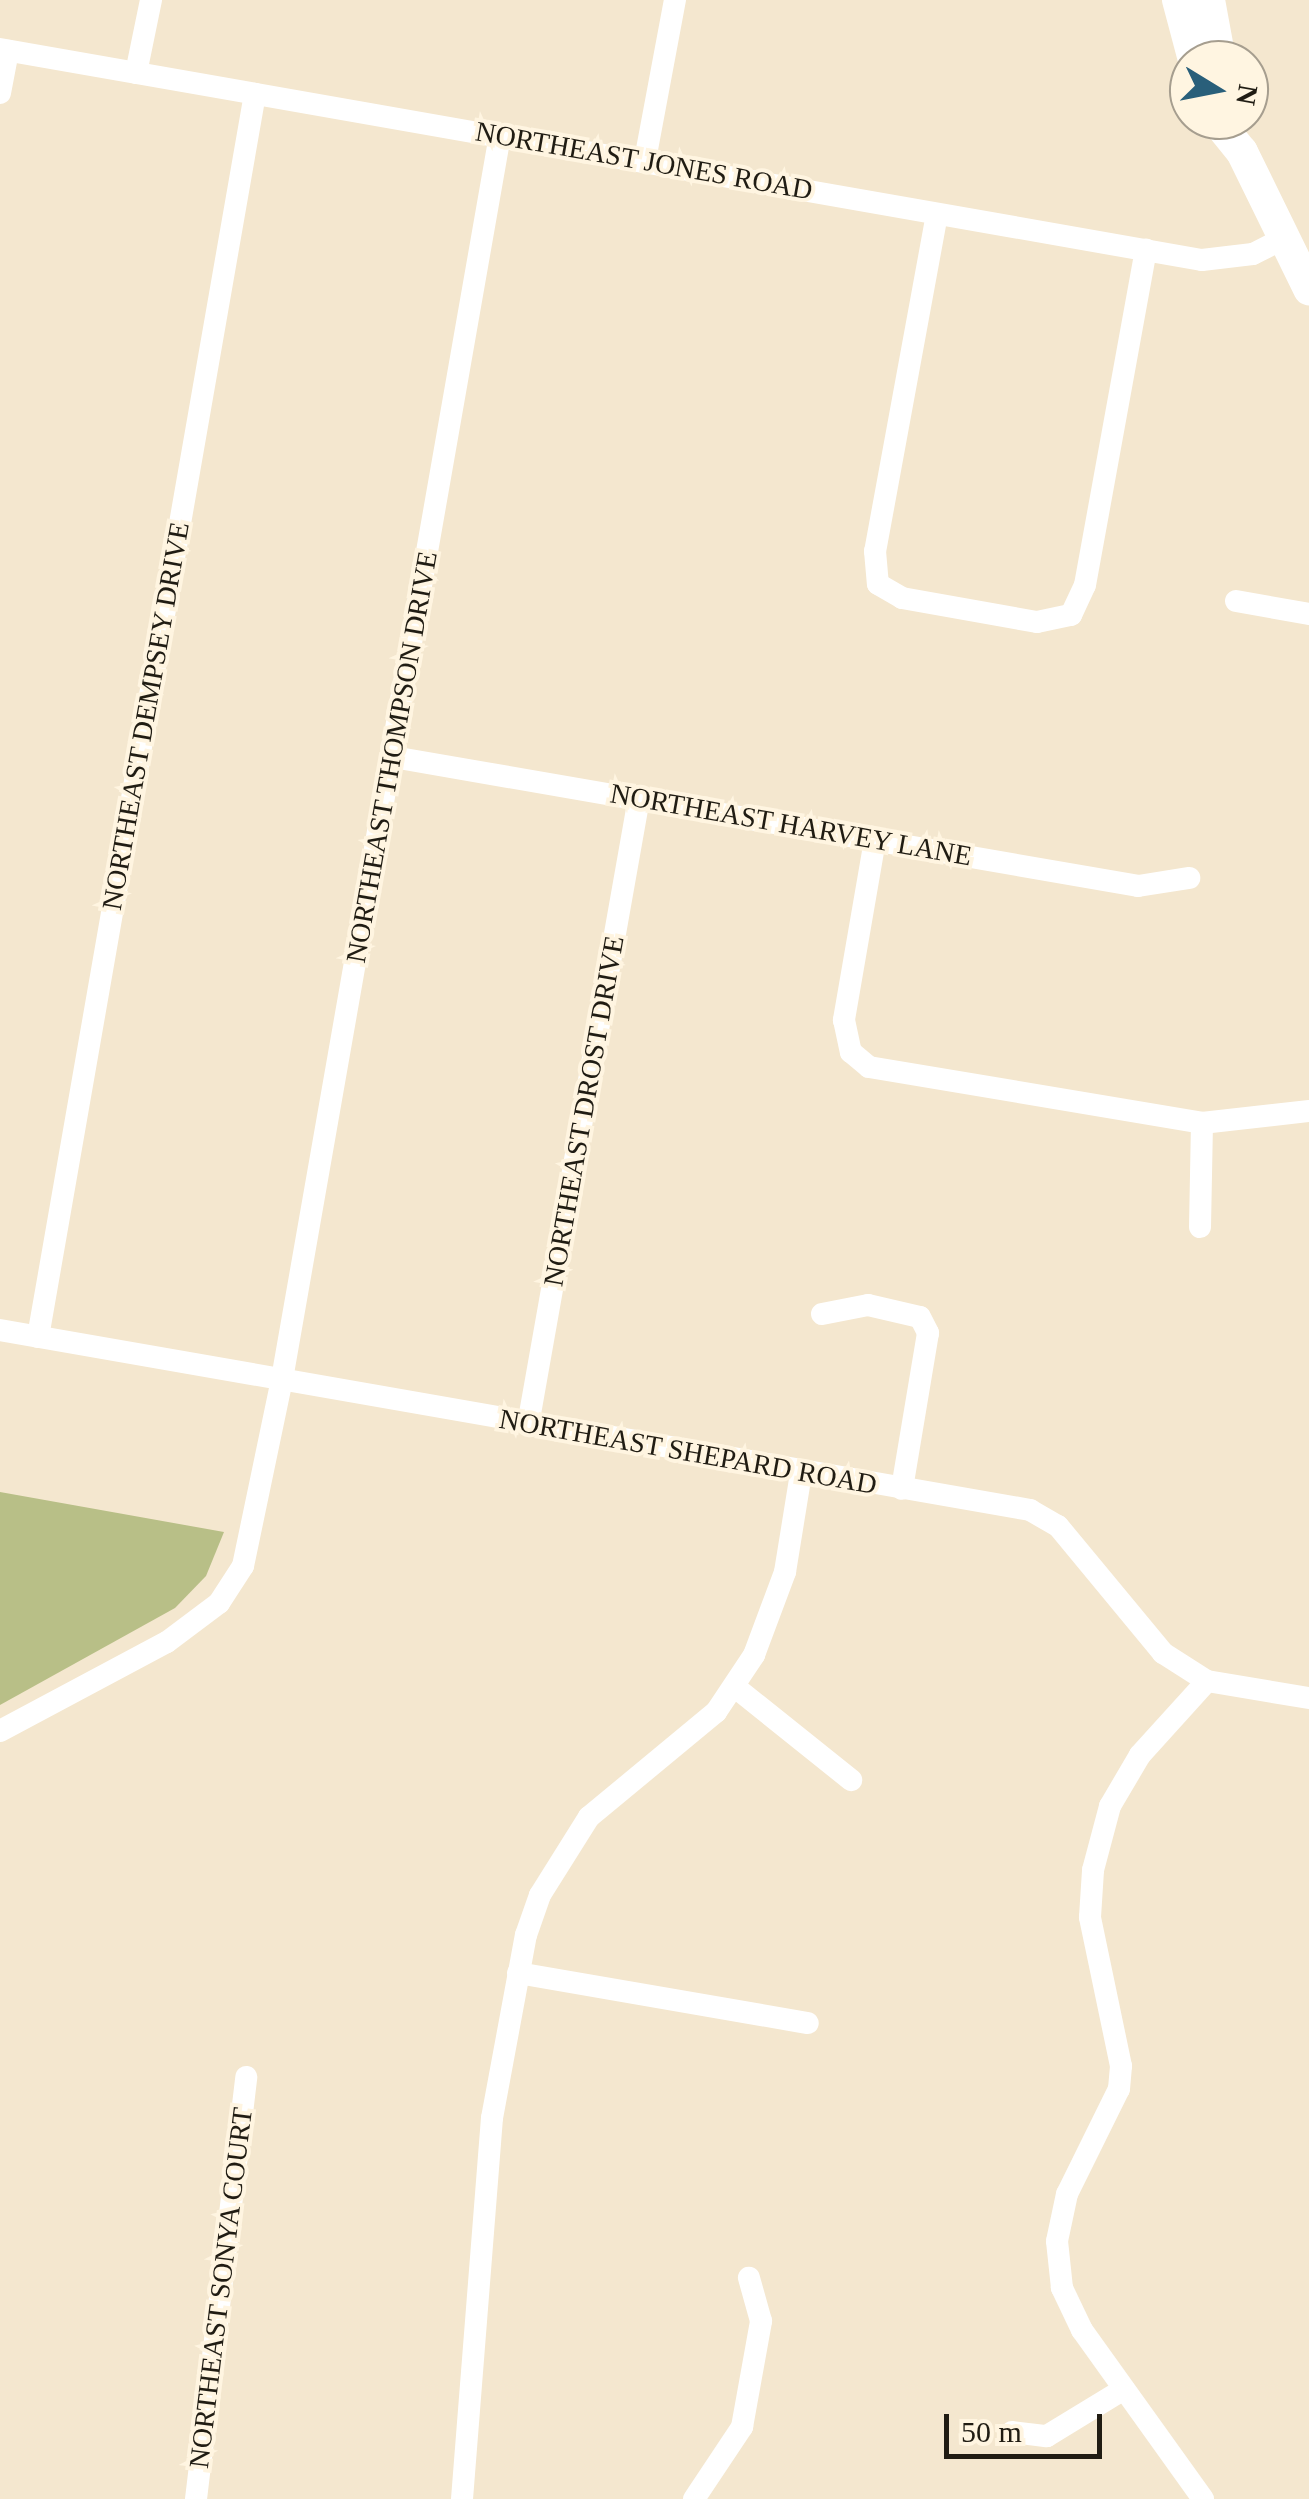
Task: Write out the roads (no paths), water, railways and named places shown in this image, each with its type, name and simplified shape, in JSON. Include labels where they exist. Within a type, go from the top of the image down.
[{"type":"main road","points":[[1178,0],[1189,40]]},
{"type":"main road","points":[[1209,0],[1216,40]]},
{"type":"main road","points":[[1243,140],[1309,289]]},
{"type":"street","points":[[136,72],[150,0]]},
{"type":"street","points":[[646,160],[675,0]]},
{"type":"street","points":[[0,93],[4,50]]},
{"type":"street","name":"NORTHEAST JONES ROAD","points":[[4,50],[1146,250],[1232,260],[1285,238]]},
{"type":"street","name":"NORTHEAST DEMPSEY DRIVE","points":[[38,1336],[255,94]]},
{"type":"street","name":"NORTHEAST THOMPSON DRIVE","points":[[0,1731],[167,1642],[219,1602],[243,1566],[282,1379],[500,135]]},
{"type":"street","points":[[937,214],[875,551],[878,584],[902,598],[1038,622],[1072,615],[1085,585],[1146,250]]},
{"type":"street","points":[[1236,601],[1309,614]]},
{"type":"street","name":"NORTHEAST HARVEY LANE","points":[[392,757],[1138,886],[1189,878]]},
{"type":"street","name":"NORTHEAST DROST DRIVE","points":[[528,1425],[638,798]]},
{"type":"street","points":[[875,840],[844,1020],[851,1052],[888,1072],[1202,1123],[1309,1111]]},
{"type":"street","points":[[1200,1226],[1202,1123]]},
{"type":"street","points":[[822,1314],[868,1305],[920,1317],[928,1333],[902,1489]]},
{"type":"street","name":"NORTHEAST SHEPARD ROAD","points":[[0,1330],[1030,1510],[1058,1526],[1163,1654],[1207,1681],[1309,1698]]},
{"type":"street","points":[[462,2499],[492,2118],[518,1972],[540,1896],[590,1817],[716,1712],[735,1687],[774,1614],[801,1472]]},
{"type":"street","points":[[1202,2499],[1124,2389],[1062,2288],[1057,2241],[1067,2194],[1120,2089],[1121,2066],[1090,1917],[1092,1870],[1110,1806],[1140,1755],[1207,1681]]},
{"type":"street","points":[[735,1687],[852,1780]]},
{"type":"street","points":[[518,1972],[808,2024]]},
{"type":"street","name":"NORTHEAST SONYA COURT","points":[[196,2499],[246,2077]]},
{"type":"street","points":[[694,2499],[742,2427],[760,2322],[749,2278]]},
{"type":"street","points":[[1012,2432],[1047,2436],[1124,2389]]}]
